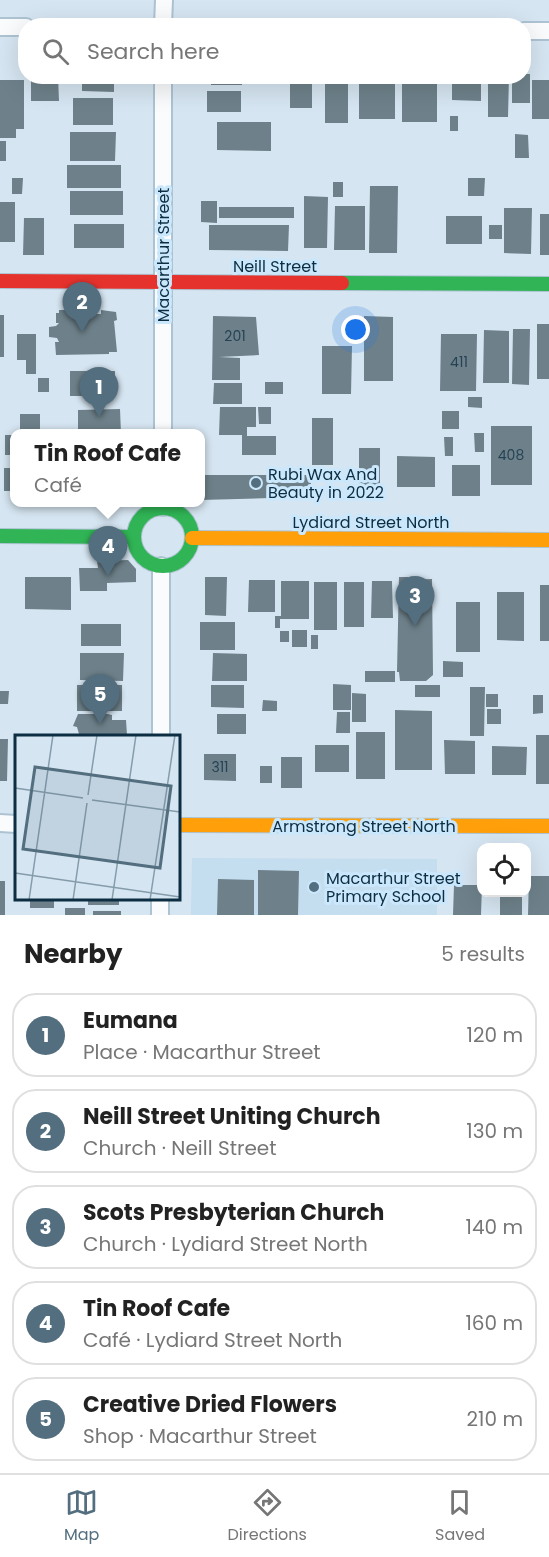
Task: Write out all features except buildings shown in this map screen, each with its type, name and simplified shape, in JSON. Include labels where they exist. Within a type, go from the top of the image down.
[{"type":"street","points":[[163,18],[164,0]]},
{"type":"street","points":[[0,27],[18,27]]},
{"type":"street","points":[[531,31],[549,31]]},
{"type":"street","name":"Macarthur Street","points":[[163,84],[163,429]]},
{"type":"street","name":"Neill Street","points":[[0,281],[549,284]]},
{"type":"street","points":[[158,507],[145,513],[139,520],[134,537],[138,553],[152,564],[168,566],[188,553],[192,538],[187,520],[168,507]]},
{"type":"street","points":[[0,536],[134,537]]},
{"type":"street","name":"Lydiard Street North","points":[[192,538],[549,540]]},
{"type":"street","points":[[161,566],[161,735]]},
{"type":"street","points":[[0,823],[15,824]]},
{"type":"street","name":"Armstrong Street North","points":[[180,825],[549,826]]},
{"type":"shaded area","name":"Macarthur Street Primary School","points":[[192,858],[437,859],[437,915],[191,915]]},
{"type":"traffic: fast","points":[[342,283],[549,284]]},
{"type":"traffic: fast","points":[[157,508],[169,508],[184,516],[192,531],[192,537],[192,543],[184,558],[169,566],[157,566],[142,558],[134,543],[134,531],[142,516],[157,508]]},
{"type":"traffic: fast","points":[[0,536],[133,537]]},
{"type":"traffic: slow","points":[[192,538],[549,540]]},
{"type":"traffic: slow","points":[[180,825],[549,826]]},
{"type":"traffic: jam","points":[[0,281],[342,283]]},
{"type":"place","name":"Neill Street Uniting Church","points":[[82,332]]},
{"type":"place","name":"Eumana","points":[[99,417]]},
{"type":"place","name":"Rubi Wax And Beauty in 2022","points":[[256,483]]},
{"type":"place","name":"Tin Roof Cafe","points":[[108,576]]},
{"type":"place","name":"Scots Presbyterian Church","points":[[415,626]]},
{"type":"place","name":"Creative Dried Flowers","points":[[100,724]]},
{"type":"place","name":"Macarthur Street Primary School","points":[[314,887]]}]
